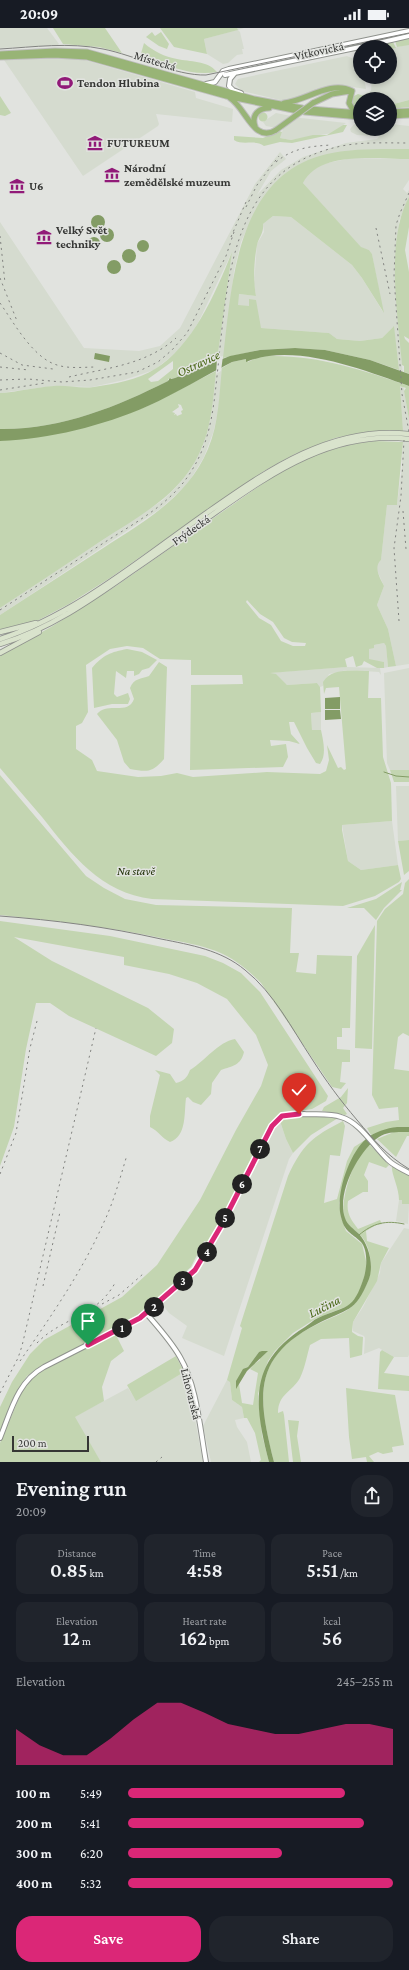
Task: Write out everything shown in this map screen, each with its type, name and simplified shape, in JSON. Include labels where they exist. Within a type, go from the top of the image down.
[{"type":"highway","name":"Místecká","points":[[0,54],[62,51],[87,52],[277,105]]},
{"type":"highway","name":"Místecká","points":[[0,57],[54,55],[87,57],[226,96],[304,110],[353,116]]},
{"type":"highway","points":[[257,130],[253,120],[257,112],[262,108],[293,102],[330,89],[345,88],[352,91]]},
{"type":"highway","points":[[226,96],[240,106],[257,130],[266,134],[276,130],[314,103],[332,94],[352,91]]},
{"type":"highway","points":[[352,91],[349,99],[350,107],[353,110]]},
{"type":"highway","name":"Místecká","points":[[304,110],[353,112]]},
{"type":"highway","points":[[397,112],[409,111]]},
{"type":"highway","points":[[397,116],[409,115]]},
{"type":"main road","points":[[390,436],[409,434]]},
{"type":"main road","points":[[390,436],[409,439]]},
{"type":"main road","name":"Frýdecká","points":[[0,644],[31,632],[109,588],[237,497],[283,468],[312,453],[336,445],[390,436]]},
{"type":"main road","points":[[0,632],[65,613]]},
{"type":"main road","points":[[0,653],[65,613]]},
{"type":"main road","name":"Frýdecká","points":[[0,639],[29,629],[65,613]]},
{"type":"street","name":"Vítkovická","points":[[200,84],[215,82],[223,71],[229,69],[409,31]]},
{"type":"street","name":"Vítkovická","points":[[391,40],[409,36]]},
{"type":"street","name":"Vítkovická","points":[[225,75],[353,48]]},
{"type":"street","points":[[236,72],[230,78],[230,86],[233,90],[254,99]]},
{"type":"street","points":[[0,1438],[19,1390],[32,1374],[44,1366],[133,1322],[146,1313],[195,1270],[202,1261],[275,1122],[280,1118],[289,1115],[333,1115],[348,1120],[365,1135],[391,1163],[409,1173]]},
{"type":"street","name":"Lihovarská","points":[[146,1313],[175,1349],[184,1365],[191,1386],[206,1462]]},
{"type":"shaded area","points":[[0,28],[47,28],[59,44],[0,48]]},
{"type":"shaded area","points":[[237,28],[244,28],[238,30],[240,32],[244,49],[242,49],[243,54],[237,55],[228,63],[223,64],[207,54],[204,39],[237,30]]},
{"type":"shaded area","points":[[409,44],[409,100],[397,103],[397,92],[369,92],[371,91],[372,84],[397,84],[397,47]]},
{"type":"shaded area","points":[[347,56],[353,59],[353,84],[365,84],[366,89],[346,86],[333,87],[284,101],[242,91],[235,84],[238,79]]},
{"type":"shaded area","points":[[68,57],[81,59],[195,92],[196,98],[233,109],[232,122],[156,114],[159,124],[158,126],[83,176],[4,60]]},
{"type":"shaded area","points":[[276,113],[301,118],[346,123],[332,133],[291,140],[280,138],[283,129],[266,126],[263,122]]},
{"type":"shaded area","points":[[397,125],[409,126],[409,149],[345,151],[312,159],[285,175],[267,193],[256,209],[241,242],[234,271],[218,413],[213,433],[204,457],[187,485],[160,509],[0,615],[0,608],[163,500],[190,470],[203,446],[210,422],[224,299],[232,252],[198,323],[188,340],[177,352],[154,370],[124,380],[92,387],[53,386],[0,393],[0,222],[84,348],[139,351],[160,346],[180,328],[255,184],[280,152],[286,159],[271,171],[257,195],[281,170],[303,157],[346,143],[377,139],[379,136],[397,136]]},
{"type":"shaded area","points":[[353,126],[353,133],[351,132],[350,129]]},
{"type":"shaded area","points":[[352,158],[409,159],[409,180],[403,189],[407,193],[409,190],[409,197],[399,221],[396,288],[404,390],[409,419],[409,664],[396,666],[388,629],[377,605],[384,586],[376,568],[377,563],[381,560],[387,505],[397,505],[402,467],[403,431],[398,362],[393,327],[382,338],[360,341],[337,339],[329,333],[261,328],[249,306],[238,306],[238,294],[256,296],[254,284],[257,244],[264,232],[263,224],[273,216],[291,217],[352,265],[383,312],[372,254],[369,250],[361,248],[303,183],[306,175],[322,164]]},
{"type":"shaded area","points":[[98,215],[103,217],[105,222],[103,227],[98,229],[93,227],[91,222],[93,217]]},
{"type":"shaded area","points":[[107,228],[112,230],[114,235],[112,240],[107,242],[102,240],[100,235],[102,230]]},
{"type":"shaded area","points":[[96,237],[99,238],[99,248],[92,249],[89,248],[88,241],[89,238]]},
{"type":"shaded area","points":[[145,240],[148,241],[148,251],[141,252],[138,251],[137,244],[138,241]]},
{"type":"shaded area","points":[[129,249],[134,251],[136,256],[134,261],[129,263],[124,261],[122,256],[124,251]]},
{"type":"shaded area","points":[[114,260],[119,262],[121,267],[119,272],[114,274],[109,272],[107,267],[109,262]]},
{"type":"shaded area","points":[[295,348],[325,350],[370,360],[409,374],[409,386],[328,360],[285,355],[265,357],[246,362],[246,359],[232,362],[159,401],[112,420],[76,430],[38,438],[0,441],[0,429],[44,426],[87,415],[128,400],[168,381],[170,378],[175,378],[230,356],[260,350]]},
{"type":"shaded area","points":[[95,353],[110,356],[109,362],[94,359]]},
{"type":"shaded area","points":[[384,643],[386,646],[388,667],[384,668],[384,662],[369,660],[369,649],[374,645]]},
{"type":"shaded area","points":[[347,667],[380,668],[381,675],[379,672],[347,670],[329,674],[323,686],[320,687],[317,683],[287,685],[267,673]]},
{"type":"shaded area","points":[[409,668],[409,770],[390,770],[387,763],[384,673]]},
{"type":"shaded area","points":[[340,697],[340,709],[325,709],[325,698]]},
{"type":"shaded area","points":[[325,710],[340,710],[341,719],[325,720]]},
{"type":"shaded area","points":[[321,712],[321,730],[312,730],[311,713]]},
{"type":"shaded area","points":[[396,786],[409,786],[409,840],[398,841]]},
{"type":"shaded area","points":[[392,821],[398,865],[361,870],[348,861],[342,825]]},
{"type":"shaded area","points":[[280,1121],[286,1139],[293,1153],[289,1159],[224,1356],[182,1338],[187,1326],[169,1313],[161,1303],[193,1275],[202,1264],[272,1130]]},
{"type":"shaded area","points":[[409,1127],[409,1132],[394,1132],[386,1134],[371,1143],[351,1173],[344,1197],[343,1208],[345,1218],[349,1225],[363,1239],[370,1255],[371,1268],[369,1279],[364,1290],[359,1299],[349,1309],[317,1324],[296,1337],[280,1351],[270,1366],[265,1382],[263,1399],[265,1418],[274,1462],[269,1462],[260,1421],[259,1403],[260,1386],[265,1370],[273,1355],[286,1340],[316,1319],[347,1306],[356,1296],[365,1273],[366,1254],[361,1242],[344,1226],[340,1208],[342,1187],[349,1164],[354,1154],[366,1139],[373,1134],[389,1128]]},
{"type":"shaded area","points":[[399,1200],[402,1200],[402,1204],[409,1204],[408,1224],[396,1221]]},
{"type":"shaded area","points":[[404,1228],[409,1229],[409,1355],[408,1357],[394,1357],[379,1348],[364,1354],[365,1338],[364,1336],[353,1331],[353,1322],[363,1307],[380,1273],[381,1263]]},
{"type":"shaded area","points":[[268,1351],[247,1371],[236,1389],[236,1381],[243,1369],[248,1367],[259,1352]]},
{"type":"shaded area","points":[[184,1372],[188,1382],[203,1462],[101,1462],[74,1417],[128,1388],[136,1400]]},
{"type":"shaded area","points":[[227,1380],[230,1381],[232,1400],[242,1407],[244,1418],[235,1420],[237,1427],[247,1442],[251,1462],[211,1462],[203,1426]]},
{"type":"green space","points":[[53,28],[105,28],[122,53],[99,47],[63,44]]},
{"type":"green space","points":[[160,28],[237,28],[238,30],[204,39],[207,54],[174,47]]},
{"type":"green space","points":[[152,32],[155,36],[161,32],[169,44],[167,49],[159,46],[146,37]]},
{"type":"green space","points":[[409,38],[409,45],[397,47],[397,41]]},
{"type":"green space","points":[[144,43],[155,51],[164,55],[177,59],[203,63],[213,68],[217,72],[198,73],[168,66],[140,57]]},
{"type":"green space","points":[[0,96],[11,113],[5,116],[0,115]]},
{"type":"green space","points":[[353,96],[353,107],[351,102]]},
{"type":"green space","points":[[409,100],[409,107],[397,108],[397,103]]},
{"type":"green space","points":[[263,112],[268,117],[263,122],[258,117]]},
{"type":"green space","points":[[343,125],[347,125],[343,132],[292,143],[280,142],[264,146],[257,143],[238,142],[234,140],[234,136],[263,138],[279,131],[282,132],[280,138],[291,140],[313,135],[327,135]]},
{"type":"green space","points":[[409,149],[409,159],[351,159],[322,165],[311,172],[303,183],[361,247],[369,250],[372,254],[384,313],[352,265],[291,217],[273,216],[263,224],[262,232],[257,245],[254,270],[256,296],[239,294],[238,305],[249,306],[249,299],[256,300],[261,328],[329,333],[337,339],[360,341],[382,338],[394,326],[399,370],[370,360],[325,350],[295,348],[260,350],[223,358],[230,297],[244,236],[256,208],[274,184],[297,166],[327,154],[358,150]]},
{"type":"green space","points":[[409,197],[409,227],[405,250],[409,272],[409,339],[404,336],[409,343],[409,374],[404,372],[404,366],[402,365],[396,302],[395,257],[397,235],[402,215]]},
{"type":"green space","points":[[232,252],[217,360],[175,378],[168,379],[168,381],[128,400],[87,415],[44,426],[0,429],[0,393],[40,387],[64,386],[84,388],[117,383],[148,373],[169,359],[181,347],[202,317],[219,284]],"holes":[[[173,361],[173,369],[158,381],[151,382],[148,379]]]},
{"type":"green space","points":[[268,356],[287,356],[322,361],[375,374],[409,386],[409,419],[404,391],[406,388],[400,386],[403,431],[355,434],[335,438],[295,454],[264,471],[110,578],[69,604],[35,622],[0,630],[0,615],[160,510],[188,483],[199,467],[212,439],[219,399],[222,368],[232,362],[246,359],[248,362],[256,358]]},
{"type":"green space","points":[[216,371],[207,434],[191,469],[181,482],[157,504],[143,514],[0,608],[0,441],[115,418],[148,406]],"holes":[[[178,404],[181,405],[183,410],[181,411],[182,414],[177,416],[176,414],[174,415],[175,413],[172,412],[179,407]]]},
{"type":"green space","name":"Na stavě","points":[[375,441],[403,442],[397,505],[387,505],[381,560],[377,569],[384,586],[377,605],[388,629],[396,666],[388,667],[386,646],[384,643],[374,645],[374,648],[369,649],[369,659],[384,662],[384,668],[377,668],[364,661],[362,665],[356,667],[353,656],[345,659],[347,667],[270,673],[276,674],[287,685],[317,683],[320,687],[321,712],[311,713],[312,730],[321,730],[323,738],[324,752],[320,764],[316,763],[294,722],[289,722],[291,734],[300,744],[289,741],[270,740],[271,746],[286,744],[288,757],[283,767],[190,770],[191,685],[243,684],[242,675],[191,675],[191,660],[160,659],[143,648],[127,646],[110,649],[86,665],[88,712],[82,723],[76,726],[76,749],[92,760],[97,771],[138,777],[161,776],[177,773],[193,777],[267,772],[320,774],[326,771],[329,760],[327,745],[338,768],[341,767],[344,770],[346,769],[339,687],[326,688],[324,694],[323,682],[327,677],[338,672],[369,671],[368,698],[381,698],[383,757],[391,783],[392,821],[342,825],[342,830],[348,861],[361,870],[398,865],[401,879],[399,882],[375,896],[343,906],[152,899],[134,895],[118,889],[89,870],[77,858],[0,768],[0,655],[51,627],[116,586],[268,480],[300,461],[318,453],[357,443]],"holes":[[[247,600],[260,614],[273,622],[284,638],[292,642],[306,643],[305,646],[293,646],[281,641],[271,625],[259,618],[246,602]]]},
{"type":"green space","points":[[127,649],[142,652],[157,660],[149,668],[142,670],[139,674],[134,676],[134,671],[127,671],[126,678],[116,671],[114,694],[117,697],[128,693],[130,699],[128,704],[112,704],[94,708],[92,668],[108,655],[116,651]]},
{"type":"green space","points":[[159,662],[167,667],[164,759],[156,767],[149,770],[141,771],[130,769],[124,762],[117,740],[97,714],[101,710],[127,707],[131,704],[134,699],[130,688],[134,682],[138,679],[149,676]]},
{"type":"green space","points":[[390,770],[409,770],[409,782],[394,782]]},
{"type":"green space","points":[[0,775],[86,876],[125,899],[156,905],[292,908],[290,953],[299,953],[296,972],[316,974],[317,955],[352,956],[350,1028],[342,1028],[342,1037],[337,1037],[337,1049],[350,1050],[350,1062],[342,1062],[340,1082],[346,1083],[341,1089],[332,1087],[261,983],[229,957],[210,949],[191,944],[125,931],[0,915]]},
{"type":"green space","points":[[409,840],[409,871],[404,875],[398,841]]},
{"type":"green space","points":[[409,879],[409,1036],[403,1033],[398,1037],[394,1069],[409,1071],[409,1127],[397,1127],[371,1135],[367,1128],[386,1122],[399,1120],[398,1107],[379,1109],[372,1095],[377,921],[385,909],[403,894],[405,883]]},
{"type":"green space","points":[[402,882],[400,890],[402,890],[384,908],[376,920],[364,908],[347,908],[376,899]]},
{"type":"green space","points":[[0,921],[110,936],[205,956],[223,963],[241,973],[260,992],[328,1096],[326,1101],[312,1109],[287,1113],[274,1119],[208,1242],[204,1241],[191,1267],[183,1274],[183,1277],[145,1311],[126,1324],[47,1363],[27,1376],[15,1395],[0,1432],[0,1407],[12,1382],[30,1354],[44,1340],[122,1297],[157,1265],[200,1200],[236,1130],[261,1086],[268,1065],[256,1035],[227,999],[197,983],[169,974],[124,965],[124,957],[14,937],[52,961],[148,1008],[174,1029],[172,1043],[156,1056],[69,1016],[50,1003],[36,1003],[26,1049],[14,1127],[0,1166]]},
{"type":"green space","points":[[375,925],[372,1049],[355,1048],[357,956]]},
{"type":"green space","points":[[235,1039],[244,1052],[241,1060],[236,1064],[221,1070],[212,1083],[211,1094],[201,1105],[193,1102],[188,1097],[186,1098],[184,1123],[179,1135],[170,1142],[164,1139],[156,1130],[150,1127],[150,1116],[160,1075],[155,1070],[170,1074],[176,1083],[179,1082],[185,1079],[190,1070],[217,1048]]},
{"type":"green space","points":[[348,1088],[347,1103],[343,1108],[347,1114],[345,1115],[322,1111],[324,1107],[341,1097]]},
{"type":"green space","points":[[312,1116],[338,1118],[311,1135],[293,1153],[286,1139],[280,1121],[288,1118]]},
{"type":"green space","points":[[343,1121],[345,1126],[340,1156],[330,1155],[324,1203],[337,1199],[347,1161],[354,1147],[365,1140],[348,1167],[339,1203],[341,1217],[346,1231],[362,1244],[366,1261],[366,1271],[358,1296],[350,1305],[315,1319],[293,1333],[275,1351],[268,1361],[258,1394],[262,1435],[269,1462],[259,1462],[261,1460],[255,1433],[247,1418],[244,1418],[242,1407],[232,1400],[230,1382],[227,1380],[242,1328],[240,1326],[288,1176],[293,1165],[310,1142],[323,1132]],"holes":[[[259,1352],[260,1360],[250,1369],[258,1373],[253,1405],[242,1403],[239,1384],[245,1368],[248,1367]]]},
{"type":"green space","points":[[394,1132],[409,1132],[409,1136],[407,1136],[396,1157],[377,1139]]},
{"type":"green space","points":[[370,1145],[389,1165],[386,1168],[369,1162],[364,1175],[368,1181],[368,1192],[363,1192],[348,1201],[348,1213],[358,1229],[380,1220],[382,1224],[376,1225],[366,1231],[367,1241],[389,1248],[381,1263],[377,1281],[353,1322],[352,1332],[363,1337],[362,1355],[350,1358],[349,1338],[321,1339],[310,1345],[305,1366],[300,1378],[280,1401],[278,1413],[283,1411],[284,1415],[289,1462],[274,1462],[265,1419],[263,1399],[265,1381],[270,1365],[281,1350],[296,1336],[343,1313],[354,1305],[370,1276],[371,1264],[369,1252],[365,1242],[362,1237],[347,1223],[343,1210],[346,1189],[354,1167],[364,1150]]},
{"type":"green space","points":[[392,1166],[409,1175],[409,1204],[402,1204],[402,1200],[399,1200]]},
{"type":"green space","points":[[115,1333],[124,1351],[111,1361],[102,1387],[104,1401],[75,1417],[101,1462],[0,1462],[0,1443],[23,1389],[32,1376]]},
{"type":"green space","points":[[382,1350],[394,1357],[384,1373],[409,1376],[409,1391],[378,1389],[380,1352]]},
{"type":"green space","points":[[176,1356],[184,1372],[136,1401],[127,1385]]},
{"type":"green space","points":[[346,1388],[395,1395],[404,1445],[392,1447],[393,1452],[383,1454],[378,1452],[369,1456],[374,1462],[367,1462],[366,1457],[352,1459]]},
{"type":"green space","points":[[288,1420],[299,1421],[297,1436],[301,1462],[293,1462]]},
{"type":"pier","points":[[223,356],[221,371],[216,374],[217,358]]},
{"type":"waterway","points":[[384,772],[396,776],[409,777]]},
{"type":"waterway","points":[[359,1235],[375,1225],[391,1222],[404,1224]]},
{"type":"tram line","points":[[0,49],[52,46],[90,47],[115,52],[168,69],[206,75],[409,33]]},
{"type":"tram line","points":[[0,916],[81,924],[121,931],[205,949],[236,963],[255,979],[274,1000],[323,1075],[357,1120],[387,1153],[409,1169]]},
{"type":"railway","points":[[0,610],[152,512],[174,493],[192,470],[204,445],[211,420],[226,295],[233,261],[243,228],[258,199],[280,175],[309,156],[347,145],[370,143],[409,143]]},
{"type":"railway","points":[[276,162],[282,157],[302,149],[332,145]]},
{"type":"railway","points":[[246,207],[257,185],[279,156]]},
{"type":"railway","points":[[409,193],[396,225],[394,276],[402,394],[409,432]]},
{"type":"railway","points":[[231,237],[246,202]]},
{"type":"railway","points":[[376,228],[390,294]]},
{"type":"railway","points":[[0,380],[28,379],[62,382],[90,380],[137,372],[158,362],[172,350],[187,333],[226,256],[234,232]]},
{"type":"railway","points":[[0,236],[5,283]]},
{"type":"railway","points":[[0,278],[17,321]]},
{"type":"railway","points":[[0,303],[32,348],[48,361],[66,367],[97,367]]},
{"type":"railway","points":[[69,377],[139,360],[164,347],[176,338]]},
{"type":"railway","points":[[0,353],[22,365],[53,369]]},
{"type":"railway","points":[[0,367],[29,370]]},
{"type":"railway","points":[[0,390],[45,383]]},
{"type":"railway","points":[[399,621],[394,548],[401,496],[404,440]]},
{"type":"railway","points":[[403,511],[406,549]]},
{"type":"railway","points":[[0,1174],[16,1133],[30,1048],[37,1021]]},
{"type":"railway","points":[[0,1393],[18,1358],[22,1346],[96,1028]]},
{"type":"railway","points":[[20,1361],[76,1276],[96,1240],[111,1206],[127,1155]]},
{"type":"railway","points":[[43,1286],[60,1212]]},
{"type":"railway","points":[[102,1304],[119,1295],[143,1274]]},
{"type":"railway","points":[[37,1343],[57,1327],[90,1310],[100,1302],[116,1281]]},
{"type":"railway","points":[[156,1462],[162,1457]]},
{"type":"place","name":"Tendon Hlubina","points":[[65,83]]},
{"type":"place","name":"FUTUREUM","points":[[95,143]]},
{"type":"place","name":"Národní zemědělské muzeum","points":[[112,175]]},
{"type":"place","name":"U6","points":[[17,186]]},
{"type":"place","name":"Velký Svět techniky","points":[[44,237]]},
{"type":"route","points":[[88,1345],[140,1318],[195,1270],[202,1261],[221,1226],[272,1126],[276,1120],[282,1116],[299,1114]]},
{"type":"water label","name":"Ostravice","points":[[198,363]]},
{"type":"water label","name":"Lučina","points":[[324,1306]]}]
